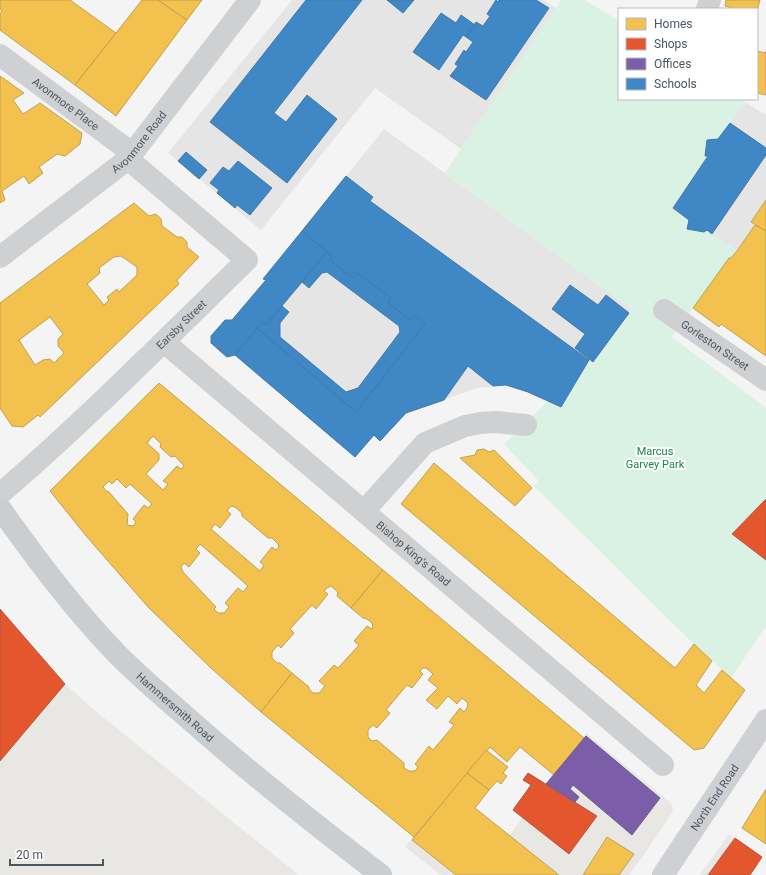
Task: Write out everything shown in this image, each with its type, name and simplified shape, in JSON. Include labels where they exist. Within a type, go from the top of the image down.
[{"type":"main road","name":"Hammersmith Road","points":[[0,508],[62,591],[118,656],[207,736],[272,791],[381,875]]},
{"type":"main road","name":"North End Road","points":[[662,875],[766,720]]},
{"type":"street","name":"Avonmore Road","points":[[0,256],[130,156],[250,0]]},
{"type":"street","name":"Avonmore Place","points":[[0,55],[130,156]]},
{"type":"street","name":"Earsby Street","points":[[0,494],[28,470],[164,342],[247,260],[130,156]]},
{"type":"street","name":"Gorleston Street","points":[[664,310],[766,380]]},
{"type":"street","name":"Bishop King's Road","points":[[164,342],[663,764]]},
{"type":"street","points":[[364,512],[425,443],[465,426],[480,423],[496,422],[526,425]]},
{"type":"shaded area","points":[[292,0],[544,0],[556,8],[461,149],[375,88],[261,230],[168,153]]},
{"type":"shaded area","points":[[745,102],[766,115],[766,200],[751,222],[755,225],[737,251],[707,230],[704,232],[687,229],[673,208],[705,156],[707,140],[718,139]]},
{"type":"shaded area","points":[[384,129],[632,309],[593,362],[589,360],[561,407],[528,392],[506,385],[477,388],[406,413],[380,441],[374,436],[355,457],[235,355],[225,357],[211,343],[211,336],[225,320],[233,320],[265,280],[263,279]]},
{"type":"shaded area","points":[[0,609],[65,684],[99,714],[299,875],[0,875]]},
{"type":"shaded area","points":[[586,733],[670,802],[673,808],[672,813],[629,875],[441,875],[405,847],[453,791],[510,835],[546,783]]},
{"type":"shaded area","points":[[729,834],[762,857],[750,875],[700,875]]},
{"type":"green space","name":"Marcus Garvey Park","points":[[561,0],[585,0],[618,20],[618,100],[742,100],[745,102],[718,139],[707,140],[705,155],[708,156],[673,208],[689,220],[687,229],[704,232],[707,230],[737,251],[731,258],[729,258],[672,337],[766,408],[766,499],[732,534],[766,560],[766,626],[731,678],[694,644],[534,486],[539,481],[504,444],[549,400],[561,407],[589,360],[594,362],[632,309],[445,173]]},
{"type":"building: Homes","points":[[0,0],[70,0],[116,33],[75,85],[0,30],[0,14],[2,11],[0,9]]},
{"type":"building: Homes","points":[[142,0],[158,0],[187,20],[116,116],[75,85]]},
{"type":"building: Homes","points":[[158,0],[202,0],[187,20]]},
{"type":"building: Homes","points":[[726,0],[760,0],[758,8],[732,8],[725,6]]},
{"type":"building: Homes","points":[[758,51],[765,53],[766,51],[766,95],[758,93]]},
{"type":"building: Homes","points":[[0,76],[24,93],[13,100],[23,114],[40,103],[82,133],[80,144],[65,156],[57,154],[39,167],[43,173],[29,184],[24,176],[2,191],[5,200],[0,203]]},
{"type":"building: Homes","points":[[766,200],[766,231],[751,222]]},
{"type":"building: Homes","points":[[134,203],[149,216],[156,214],[161,219],[162,226],[177,237],[182,237],[187,242],[187,247],[199,257],[177,280],[179,284],[40,417],[38,415],[23,427],[12,426],[0,408],[0,303]],"holes":[[[121,256],[137,267],[137,275],[119,292],[117,289],[107,297],[109,300],[104,305],[87,284],[100,273],[99,268],[114,257]],[[50,317],[63,334],[58,339],[58,346],[64,353],[54,363],[50,359],[43,360],[35,365],[19,340]]]},
{"type":"building: Homes","points":[[755,225],[766,231],[766,356],[721,324],[719,327],[693,308]]},
{"type":"building: Homes","points":[[159,383],[383,570],[351,608],[337,596],[338,592],[331,586],[324,591],[328,594],[316,609],[312,605],[290,629],[294,633],[281,648],[278,645],[272,652],[272,658],[292,673],[261,712],[212,669],[148,607],[87,537],[50,491]],"holes":[[[153,436],[161,444],[160,447],[171,457],[175,456],[184,466],[181,469],[177,466],[163,481],[168,484],[163,490],[146,474],[159,460],[159,454],[147,443]],[[117,479],[126,488],[130,484],[152,504],[148,508],[144,505],[133,519],[136,522],[133,526],[127,525],[128,514],[103,487],[109,481],[112,484]],[[231,506],[235,507],[242,513],[242,516],[268,538],[272,538],[278,544],[279,547],[276,550],[272,547],[260,562],[264,565],[260,571],[211,529],[215,524],[220,528],[231,514],[227,511]],[[200,544],[248,586],[243,592],[238,588],[225,603],[229,607],[224,613],[218,613],[214,609],[216,607],[183,572],[181,567],[184,563],[189,567],[200,553],[196,549]]]},
{"type":"building: Homes","points":[[484,449],[489,452],[494,450],[532,488],[515,506],[460,458],[475,455],[477,450]]},
{"type":"building: Homes","points":[[434,463],[675,668],[694,644],[712,661],[696,685],[704,693],[722,670],[745,690],[704,748],[694,750],[401,504]]},
{"type":"building: Homes","points":[[383,570],[584,738],[554,775],[520,747],[507,762],[490,747],[414,837],[261,712],[292,673],[309,687],[313,693],[319,693],[325,686],[319,681],[334,665],[338,668],[359,645],[354,641],[367,626],[372,629],[373,628],[372,623],[351,608]],"holes":[[[423,668],[426,668],[433,674],[428,680],[438,688],[426,700],[437,709],[448,696],[457,704],[462,698],[468,703],[464,712],[460,708],[449,722],[454,725],[433,750],[429,746],[415,764],[418,767],[415,771],[409,771],[404,768],[404,763],[377,740],[372,741],[368,737],[368,730],[373,725],[377,728],[390,713],[386,710],[407,685],[412,688],[423,674],[420,671]]]},
{"type":"building: Homes","points":[[486,750],[508,767],[503,773],[507,776],[501,784],[497,781],[489,790],[467,773]]},
{"type":"building: Homes","points":[[467,773],[489,790],[475,808],[559,875],[456,875],[412,840]]},
{"type":"building: Homes","points":[[766,789],[766,844],[742,828]]},
{"type":"building: Homes","points":[[607,837],[634,854],[619,875],[583,875]]},
{"type":"building: Shops","points":[[766,499],[766,560],[732,534]]},
{"type":"building: Shops","points":[[0,609],[65,684],[0,761]]},
{"type":"building: Shops","points":[[528,773],[597,816],[569,854],[513,810],[531,785],[523,780]]},
{"type":"building: Shops","points":[[735,838],[762,857],[750,875],[708,875]]},
{"type":"building: Offices","points":[[586,736],[660,798],[632,835],[573,785],[570,789],[579,797],[575,802],[546,784]]},
{"type":"building: Schools","points":[[306,0],[362,0],[274,113],[286,122],[307,95],[337,119],[287,183],[210,122]]},
{"type":"building: Schools","points":[[387,0],[414,0],[403,13]]},
{"type":"building: Schools","points":[[496,0],[498,2],[499,0],[536,0],[549,8],[486,100],[450,76],[458,66],[455,64],[464,50],[466,52],[473,42],[466,37],[476,22],[483,26],[490,16],[487,14]]},
{"type":"building: Schools","points":[[441,13],[456,23],[461,15],[475,25],[466,37],[463,35],[439,70],[413,52]]},
{"type":"building: Schools","points":[[730,123],[766,148],[766,155],[712,234],[707,230],[704,232],[687,229],[689,220],[673,208],[708,156],[705,156],[707,140],[718,139]]},
{"type":"building: Schools","points":[[186,152],[207,170],[199,179],[178,161]]},
{"type":"building: Schools","points":[[238,161],[272,188],[250,215],[237,205],[235,208],[217,193],[219,190],[210,183],[223,167],[229,171]]},
{"type":"building: Schools","points":[[346,176],[373,197],[370,201],[589,360],[561,407],[528,392],[506,385],[493,386],[468,366],[444,400],[406,413],[380,441],[374,435],[355,457],[235,355],[257,328],[356,412],[425,324],[414,315],[410,320],[387,302],[391,298],[357,273],[353,278],[329,260],[332,257],[302,231]]},
{"type":"building: Schools","points":[[302,231],[327,252],[266,325],[262,322],[235,355],[227,357],[211,343],[211,336],[225,320],[232,320],[266,280],[263,279]]},
{"type":"building: Schools","points":[[327,252],[332,257],[329,260],[353,278],[357,273],[391,298],[387,302],[410,320],[414,315],[425,324],[356,412],[257,328],[262,322],[266,325],[282,306],[289,312],[280,323],[280,337],[346,392],[358,388],[400,332],[399,326],[327,272],[322,273],[309,288],[302,282]]},
{"type":"building: Schools","points":[[570,285],[598,305],[606,295],[629,313],[593,362],[575,348],[585,334],[552,309]]}]
